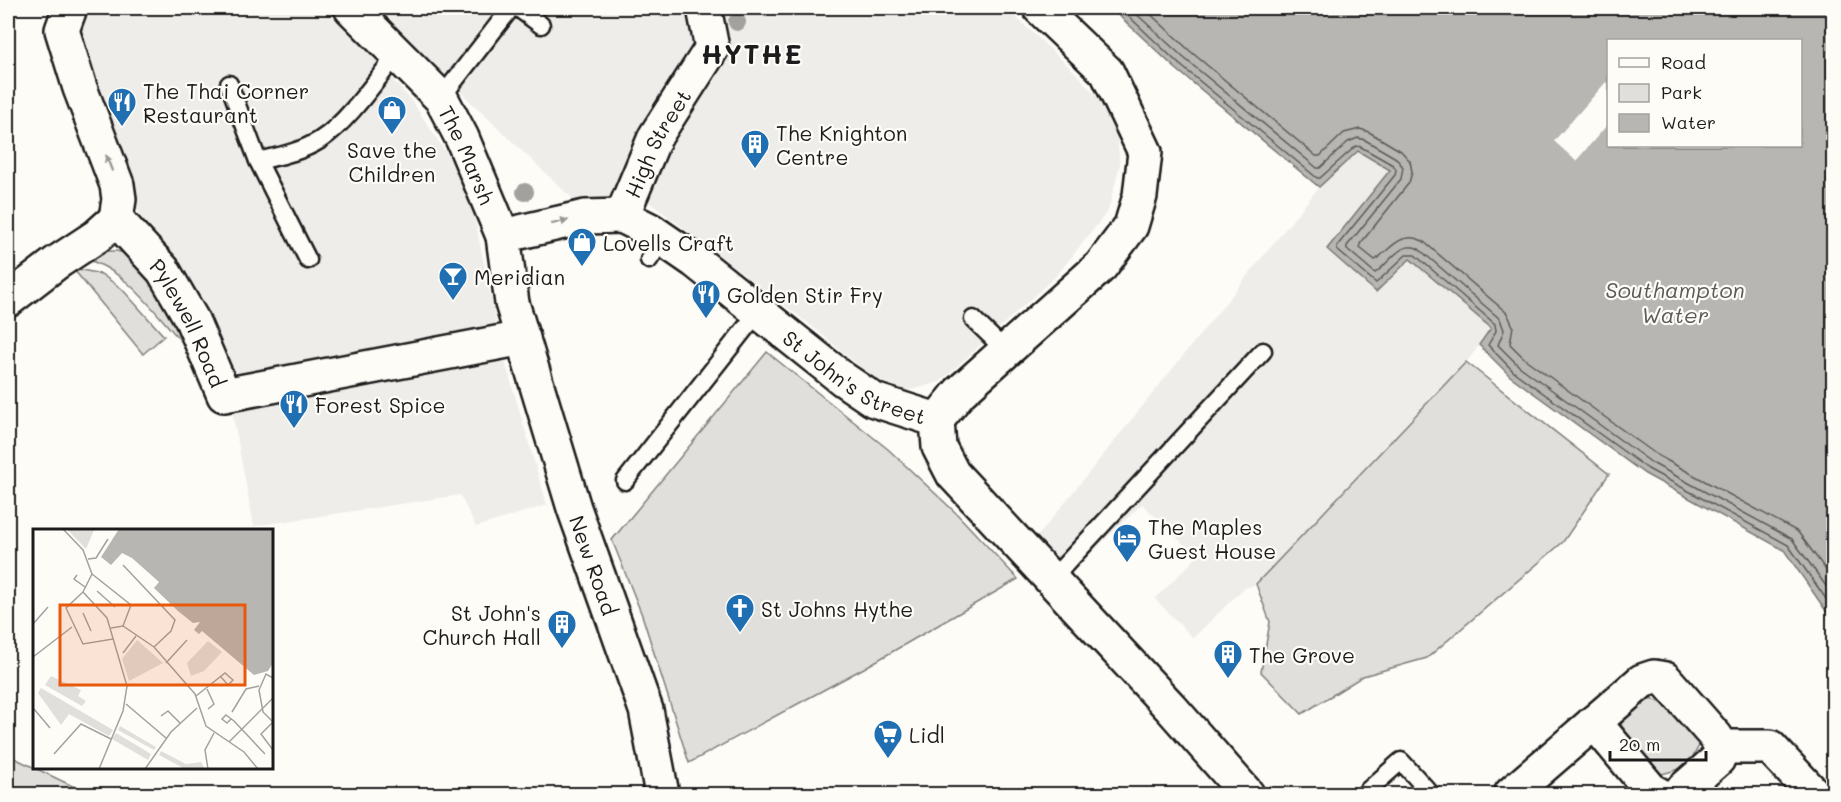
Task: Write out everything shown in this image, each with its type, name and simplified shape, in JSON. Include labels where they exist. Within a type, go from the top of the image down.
[{"type":"street","points":[[8,300],[56,263],[97,236],[116,219],[119,199],[117,185],[80,88],[62,30],[70,8]]},
{"type":"street","name":"The Marsh","points":[[351,8],[441,98],[462,138],[503,236],[512,303],[523,338]]},
{"type":"street","name":"High Street","points":[[622,216],[655,137],[712,48],[704,8]]},
{"type":"street","points":[[937,420],[960,392],[1101,266],[1131,226],[1140,196],[1145,152],[1107,72],[1040,8]]},
{"type":"street","name":"St John's Street","points":[[503,236],[585,217],[622,216],[650,230],[656,249],[694,261],[843,380],[874,400],[937,420],[939,447],[953,474],[1172,709],[1247,795]]},
{"type":"street","name":"Pylewell Road","points":[[116,219],[163,270],[192,320],[224,395],[523,338]]},
{"type":"street","name":"New Road","points":[[523,338],[574,508],[646,710],[662,795]]},
{"type":"street","points":[[1511,795],[1642,681],[1654,677],[1665,679],[1716,736],[1722,747],[1718,759],[1678,795]]},
{"type":"street","points":[[1594,722],[1652,791],[1658,795]]},
{"type":"street","points":[[1722,747],[1770,747],[1814,795]]},
{"type":"lane","points":[[441,98],[511,8]]},
{"type":"lane","points":[[518,8],[542,25]]},
{"type":"lane","points":[[258,161],[295,152],[321,140],[345,117],[398,53]]},
{"type":"lane","points":[[229,84],[258,161],[308,260]]},
{"type":"lane","points":[[625,481],[758,312]]},
{"type":"lane","points":[[973,319],[1006,351]]},
{"type":"lane","points":[[1051,580],[1263,351]]},
{"type":"lane","points":[[1366,792],[1401,761],[1431,795]]},
{"type":"shaded area","points":[[84,8],[322,8],[358,39],[414,104],[468,186],[502,351],[547,505],[476,527],[460,495],[254,526],[226,380],[129,193],[75,54],[80,13]]},
{"type":"shaded area","points":[[372,8],[1006,8],[1076,73],[1115,117],[1120,165],[1108,211],[1057,275],[940,382],[906,391],[873,378],[818,331],[648,201],[589,203],[575,201]]},
{"type":"shaded area","points":[[1358,151],[1390,170],[1327,249],[1410,259],[1491,329],[1466,363],[1256,584],[1243,589],[1193,638],[1155,599],[1197,557],[1142,504],[1066,577],[1033,542],[1319,187]]},
{"type":"green space","points":[[99,251],[117,251],[130,255],[145,267],[182,339],[180,340],[148,303],[124,280],[111,270],[81,258]]},
{"type":"green space","points":[[75,271],[101,274],[122,289],[164,336],[143,354]]},
{"type":"green space","points":[[767,352],[889,450],[956,513],[1018,579],[864,668],[689,763],[642,615],[612,540]]},
{"type":"green space","points":[[1466,362],[1609,474],[1563,542],[1427,658],[1363,676],[1302,714],[1261,672],[1270,622],[1256,584]]},
{"type":"green space","points":[[1650,698],[1674,710],[1687,722],[1696,736],[1700,744],[1687,767],[1662,774],[1651,769],[1621,725],[1631,707],[1639,701]]},
{"type":"green space","points":[[8,755],[89,794],[8,794]]},
{"type":"water","name":"Southampton Water","points":[[1111,8],[1833,8],[1833,621],[1784,550],[1645,474],[1510,376],[1479,345],[1491,328],[1410,259],[1376,292],[1327,249],[1390,170],[1358,151],[1319,187],[1175,68]]},
{"type":"pier","points":[[1606,82],[1607,125],[1576,161],[1554,141]]},
{"type":"place","name":"The Thai Corner Restaurant","points":[[122,128]]},
{"type":"place","name":"Save the Children","points":[[392,136]]},
{"type":"place","name":"The Knighton Centre","points":[[755,170]]},
{"type":"place","name":"Lovells Craft","points":[[582,268]]},
{"type":"place","name":"Meridian","points":[[453,302]]},
{"type":"place","name":"Golden Stir Fry","points":[[706,320]]},
{"type":"place","name":"Forest Spice","points":[[294,430]]},
{"type":"place","name":"The Maples Guest House","points":[[1127,564]]},
{"type":"place","name":"St Johns Hythe","points":[[740,634]]},
{"type":"place","name":"St John's Church Hall","points":[[562,650]]},
{"type":"place","name":"The Grove","points":[[1228,680]]},
{"type":"place","name":"Lidl","points":[[888,760]]},
{"type":"district","name":"HYTHE","points":[[752,53]]}]
